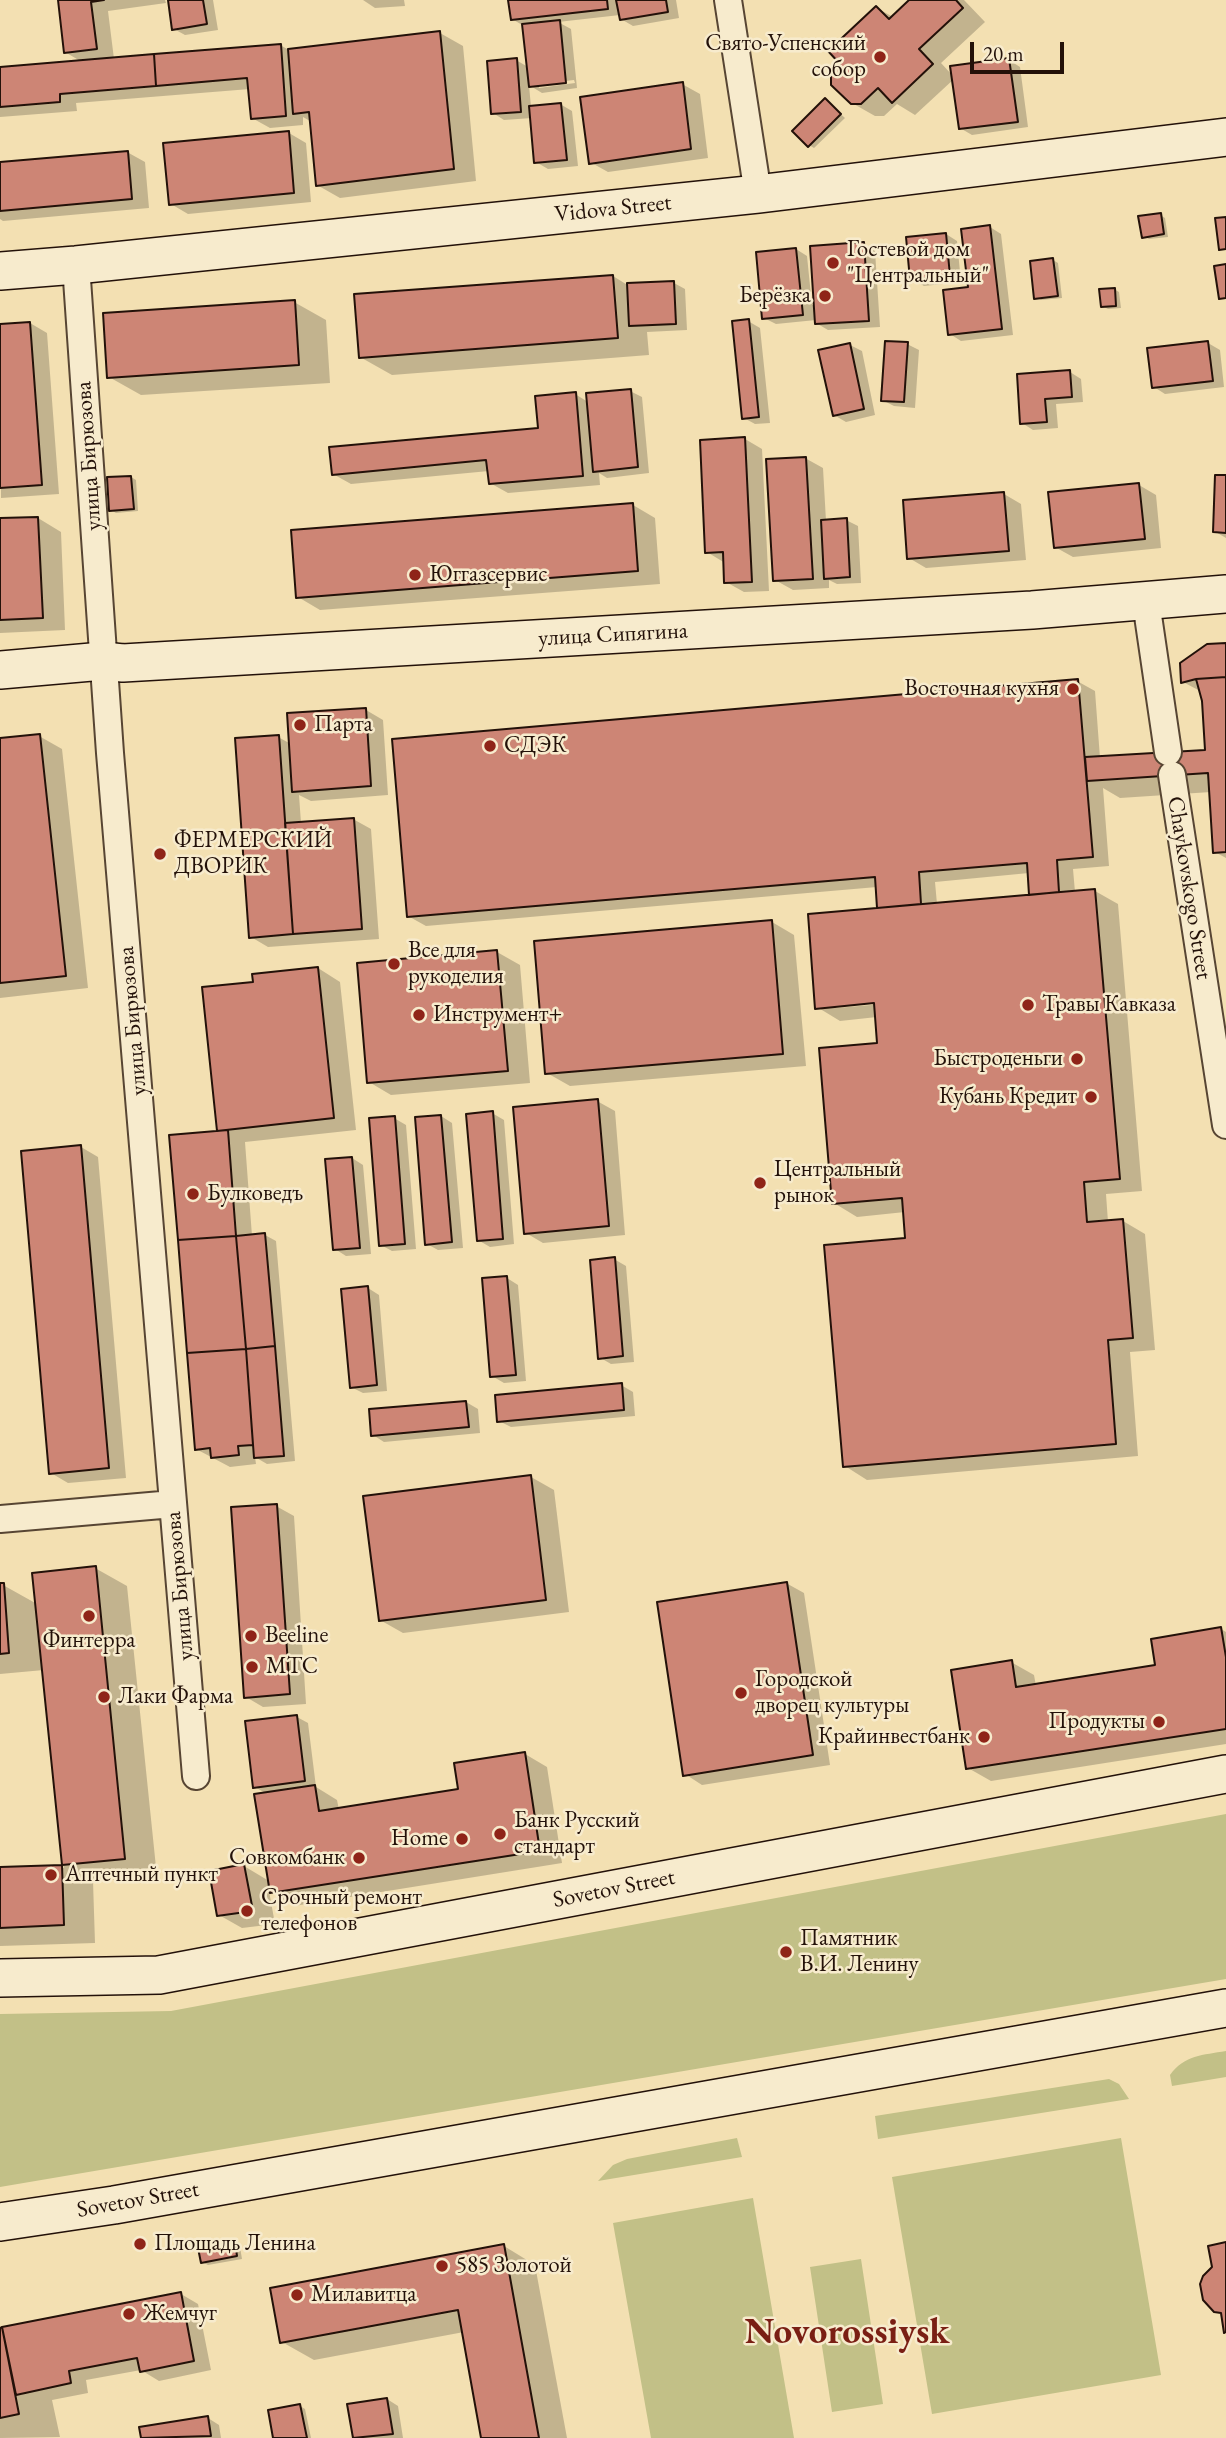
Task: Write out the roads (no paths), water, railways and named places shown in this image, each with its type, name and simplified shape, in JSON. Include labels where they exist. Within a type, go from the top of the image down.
[{"type":"street","points":[[728,0],[758,194]]},
{"type":"street","name":"Vidova Street","points":[[0,271],[758,194],[1226,137]]},
{"type":"street","name":"улица Бирюзова","points":[[76,265],[103,661],[195,1776]]},
{"type":"street","name":"улица Сипягина","points":[[0,670],[103,661],[123,663],[1146,602],[1226,594]]},
{"type":"street","name":"Chaykovskogo Street","points":[[1146,602],[1226,1125]]},
{"type":"street","points":[[0,1519],[173,1504]]},
{"type":"street","name":"Sovetov Street","points":[[0,1978],[159,1975],[1226,1774]]},
{"type":"street","name":"Sovetov Street","points":[[0,2222],[128,2203],[1226,2008]]},
{"type":"place","name":"Свято-Успенский собор","points":[[880,57]]},
{"type":"place","name":"Гостевой дом \"Центральный\"","points":[[833,263]]},
{"type":"place","name":"Берёзка","points":[[825,296]]},
{"type":"place","name":"Юггазсервис","points":[[415,575]]},
{"type":"place","name":"Восточная кухня","points":[[1073,689]]},
{"type":"place","name":"Парта","points":[[300,725]]},
{"type":"place","name":"СДЭК","points":[[490,746]]},
{"type":"place","name":"ФЕРМЕРСКИЙ ДВОРИК","points":[[160,854]]},
{"type":"place","name":"Все для рукоделия","points":[[394,964]]},
{"type":"place","name":"Травы Кавказа","points":[[1028,1005]]},
{"type":"place","name":"Инструмент+","points":[[419,1015]]},
{"type":"place","name":"Быстроденьги","points":[[1077,1059]]},
{"type":"place","name":"Кубань Кредит","points":[[1091,1097]]},
{"type":"place","name":"Центральный рынок","points":[[760,1183]]},
{"type":"place","name":"Булковедъ","points":[[193,1194]]},
{"type":"place","name":"Финтерра","points":[[89,1616]]},
{"type":"place","name":"Beeline","points":[[251,1636]]},
{"type":"place","name":"МТС","points":[[252,1667]]},
{"type":"place","name":"Городской дворец культуры","points":[[741,1693]]},
{"type":"place","name":"Лаки Фарма","points":[[104,1697]]},
{"type":"place","name":"Продукты","points":[[1159,1722]]},
{"type":"place","name":"Крайинвестбанк","points":[[984,1737]]},
{"type":"place","name":"Банк Русский стандарт","points":[[500,1834]]},
{"type":"place","name":"Home","points":[[462,1839]]},
{"type":"place","name":"Совкомбанк","points":[[359,1858]]},
{"type":"place","name":"Аптечный пункт","points":[[51,1875]]},
{"type":"place","name":"Срочный ремонт телефонов","points":[[247,1911]]},
{"type":"place","name":"Памятник В.И. Ленину","points":[[786,1952]]},
{"type":"place","name":"Площадь Ленина","points":[[140,2244]]},
{"type":"place","name":"585 Золотой","points":[[442,2266]]},
{"type":"place","name":"Милавитца","points":[[297,2295]]},
{"type":"place","name":"Жемчуг","points":[[129,2314]]},
{"type":"district","name":"Novorossiysk","points":[[847,2333]]}]
